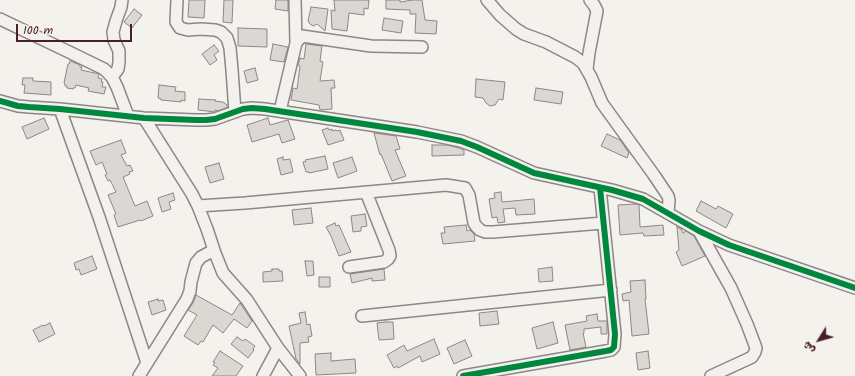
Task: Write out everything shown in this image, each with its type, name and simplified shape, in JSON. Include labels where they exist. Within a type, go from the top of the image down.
[{"type":"street","points":[[112,77],[118,69],[119,62],[119,51],[114,40],[113,32],[122,0]]},
{"type":"street","points":[[177,0],[176,22],[180,28],[188,30],[215,30],[224,34],[227,38],[232,63],[236,112]]},
{"type":"street","points":[[280,111],[296,43],[295,0]]},
{"type":"street","points":[[487,0],[500,15],[516,29],[524,34],[546,42],[575,57],[583,63],[592,77],[602,102],[607,110],[668,196],[668,213]]},
{"type":"street","points":[[587,69],[588,53],[597,11],[590,0]]},
{"type":"street","points":[[0,19],[104,69],[112,77],[128,116]]},
{"type":"street","points":[[296,43],[302,36],[371,46],[422,47]]},
{"type":"street","points":[[0,101],[29,107],[144,118],[206,120],[215,119],[243,109],[252,108],[417,132],[461,141],[534,173],[643,199],[700,231],[729,245],[855,288]]},
{"type":"street","points":[[60,109],[99,217],[147,363]]},
{"type":"street","points":[[144,118],[192,194],[208,229],[223,273],[247,300],[278,348],[300,376]]},
{"type":"street","points":[[198,206],[446,185],[465,188],[469,195],[474,223],[480,230],[485,232],[603,223]]},
{"type":"street","points":[[463,376],[606,351],[611,350],[614,347],[615,334],[600,188]]},
{"type":"street","points":[[350,267],[384,262],[390,256],[366,192]]},
{"type":"street","points":[[700,231],[731,288],[756,348],[752,357],[711,376]]},
{"type":"street","points":[[139,376],[187,299],[190,292],[196,263],[201,257],[214,250]]},
{"type":"street","points":[[362,316],[611,290]]},
{"type":"street","points":[[263,376],[278,348]]},
{"type":"building","points":[[189,0],[205,0],[204,18],[188,17]]},
{"type":"building","points":[[224,0],[233,0],[232,23],[223,22]]},
{"type":"building","points":[[276,0],[288,0],[288,11],[275,9]]},
{"type":"building","points":[[334,0],[369,0],[368,9],[364,8],[364,15],[349,13],[347,31],[332,29],[331,10],[335,11]]},
{"type":"building","points":[[386,0],[400,0],[400,2],[422,0],[425,20],[437,21],[436,34],[415,33],[416,14],[410,14],[410,10],[386,9]]},
{"type":"building","points":[[311,7],[328,9],[325,31],[317,24],[313,26],[308,21]]},
{"type":"building","points":[[134,9],[142,15],[132,28],[124,22]]},
{"type":"building","points":[[384,18],[403,21],[401,33],[382,30]]},
{"type":"building","points":[[238,28],[267,29],[267,47],[238,46]]},
{"type":"building","points":[[273,44],[288,47],[284,62],[270,60]]},
{"type":"building","points":[[306,44],[322,46],[320,61],[323,62],[320,81],[334,80],[335,88],[331,88],[332,109],[320,110],[319,105],[291,100],[293,88],[297,89],[300,66],[298,65],[300,58],[304,59]]},
{"type":"building","points":[[214,45],[219,51],[214,55],[217,60],[210,65],[202,54]]},
{"type":"building","points":[[70,61],[80,65],[80,67],[82,67],[81,70],[99,74],[98,78],[102,79],[101,82],[103,82],[102,87],[106,87],[104,94],[88,91],[89,88],[76,85],[73,89],[67,88],[64,83]]},
{"type":"building","points":[[255,68],[258,80],[247,83],[244,71]]},
{"type":"building","points":[[23,78],[33,78],[33,81],[51,82],[51,95],[24,93],[25,85],[22,85]]},
{"type":"building","points":[[476,79],[505,82],[503,100],[499,99],[495,105],[490,106],[483,98],[475,97]]},
{"type":"building","points":[[159,85],[176,87],[175,91],[185,92],[185,101],[161,100],[158,98]]},
{"type":"building","points":[[536,88],[563,92],[561,104],[534,100]]},
{"type":"building","points":[[199,99],[216,100],[215,101],[223,102],[228,107],[218,111],[215,110],[215,112],[198,110]]},
{"type":"building","points":[[44,118],[49,129],[27,139],[22,127]]},
{"type":"building","points":[[268,118],[270,125],[288,120],[295,139],[282,143],[279,134],[252,142],[247,125]]},
{"type":"building","points":[[328,128],[329,130],[332,129],[332,131],[340,130],[344,140],[328,145],[322,130]]},
{"type":"building","points":[[374,133],[396,136],[400,149],[395,150],[406,176],[392,181],[381,154],[380,155]]},
{"type":"building","points":[[607,134],[620,140],[629,153],[627,158],[601,146]]},
{"type":"building","points":[[121,140],[126,153],[121,155],[127,166],[130,165],[133,171],[129,172],[130,174],[123,177],[135,206],[147,201],[153,216],[118,227],[114,215],[116,214],[108,195],[116,192],[110,180],[108,181],[105,175],[107,174],[102,162],[96,165],[90,151]]},
{"type":"building","points":[[432,145],[447,145],[459,148],[464,150],[464,155],[432,156]]},
{"type":"building","points":[[325,156],[328,169],[309,173],[306,172],[303,162],[306,161],[305,160]]},
{"type":"building","points":[[283,157],[283,160],[290,159],[293,172],[281,175],[277,159]]},
{"type":"building","points":[[352,157],[357,171],[338,178],[333,163]]},
{"type":"building","points":[[219,163],[224,179],[210,183],[205,167]]},
{"type":"building","points":[[501,192],[502,202],[534,199],[535,214],[516,215],[515,208],[503,209],[505,222],[498,223],[497,217],[492,218],[489,199],[495,198],[494,193]]},
{"type":"building","points":[[173,193],[175,200],[169,202],[171,209],[162,212],[158,198]]},
{"type":"building","points":[[701,201],[716,209],[718,206],[733,214],[726,228],[696,211]]},
{"type":"building","points":[[618,205],[639,205],[640,227],[663,225],[664,235],[644,236],[643,233],[620,235]]},
{"type":"building","points":[[311,208],[313,223],[294,225],[292,210]]},
{"type":"building","points":[[365,214],[367,226],[361,227],[361,231],[353,232],[351,216]]},
{"type":"building","points":[[335,223],[336,226],[339,225],[351,252],[339,256],[326,227]]},
{"type":"building","points":[[466,225],[467,231],[470,230],[474,234],[475,241],[443,244],[441,233],[445,233],[444,227]]},
{"type":"building","points":[[677,227],[681,229],[683,233],[686,231],[694,236],[705,256],[682,266],[676,252],[679,250]]},
{"type":"building","points":[[92,256],[97,269],[81,275],[79,269],[76,270],[74,263]]},
{"type":"building","points":[[305,261],[313,261],[314,275],[307,276]]},
{"type":"building","points":[[552,267],[553,281],[539,282],[538,269]]},
{"type":"building","points":[[272,269],[279,269],[279,271],[282,271],[283,281],[263,282],[263,272],[272,271]]},
{"type":"building","points":[[384,269],[385,280],[372,281],[372,278],[352,283],[350,274]]},
{"type":"building","points":[[319,277],[330,277],[330,287],[319,287]]},
{"type":"building","points":[[645,280],[645,299],[649,334],[632,336],[629,300],[623,301],[622,294],[631,292],[630,281]]},
{"type":"building","points":[[196,295],[232,315],[240,303],[252,321],[247,328],[234,319],[223,333],[213,325],[203,342],[201,341],[198,345],[184,336],[197,315],[188,310]]},
{"type":"building","points":[[158,299],[158,301],[163,300],[166,310],[152,315],[148,302]]},
{"type":"building","points":[[497,311],[499,324],[480,326],[479,313]]},
{"type":"building","points":[[305,312],[307,325],[310,324],[312,336],[308,337],[309,342],[300,343],[300,364],[296,359],[289,326],[301,323],[299,313]]},
{"type":"building","points":[[597,314],[598,321],[607,321],[607,334],[601,334],[601,327],[584,329],[583,333],[586,347],[570,350],[565,325],[587,321],[586,316]]},
{"type":"building","points":[[393,322],[394,339],[379,340],[377,323]]},
{"type":"building","points":[[553,322],[558,343],[537,349],[532,328]]},
{"type":"building","points":[[50,323],[55,334],[39,342],[33,330]]},
{"type":"building","points":[[237,337],[243,341],[245,339],[255,346],[248,358],[231,344]]},
{"type":"building","points":[[434,339],[440,354],[422,362],[420,356],[398,368],[397,366],[394,368],[387,355],[404,345],[407,351]]},
{"type":"building","points":[[465,340],[472,356],[454,364],[447,348]]},
{"type":"building","points":[[220,351],[243,366],[236,376],[212,376],[218,368],[213,365],[215,363],[213,362]]},
{"type":"building","points":[[648,351],[650,368],[638,370],[636,353]]},
{"type":"building","points":[[331,353],[331,361],[355,359],[356,373],[316,375],[315,354]]},
{"type":"cycle path","points":[[0,101],[18,106],[144,118],[196,120],[215,119],[243,109],[265,109],[417,132],[461,141],[534,173],[612,190],[643,199],[699,231],[729,245],[855,288]]},
{"type":"cycle path","points":[[463,376],[606,351],[611,350],[614,347],[615,334],[600,188]]}]
